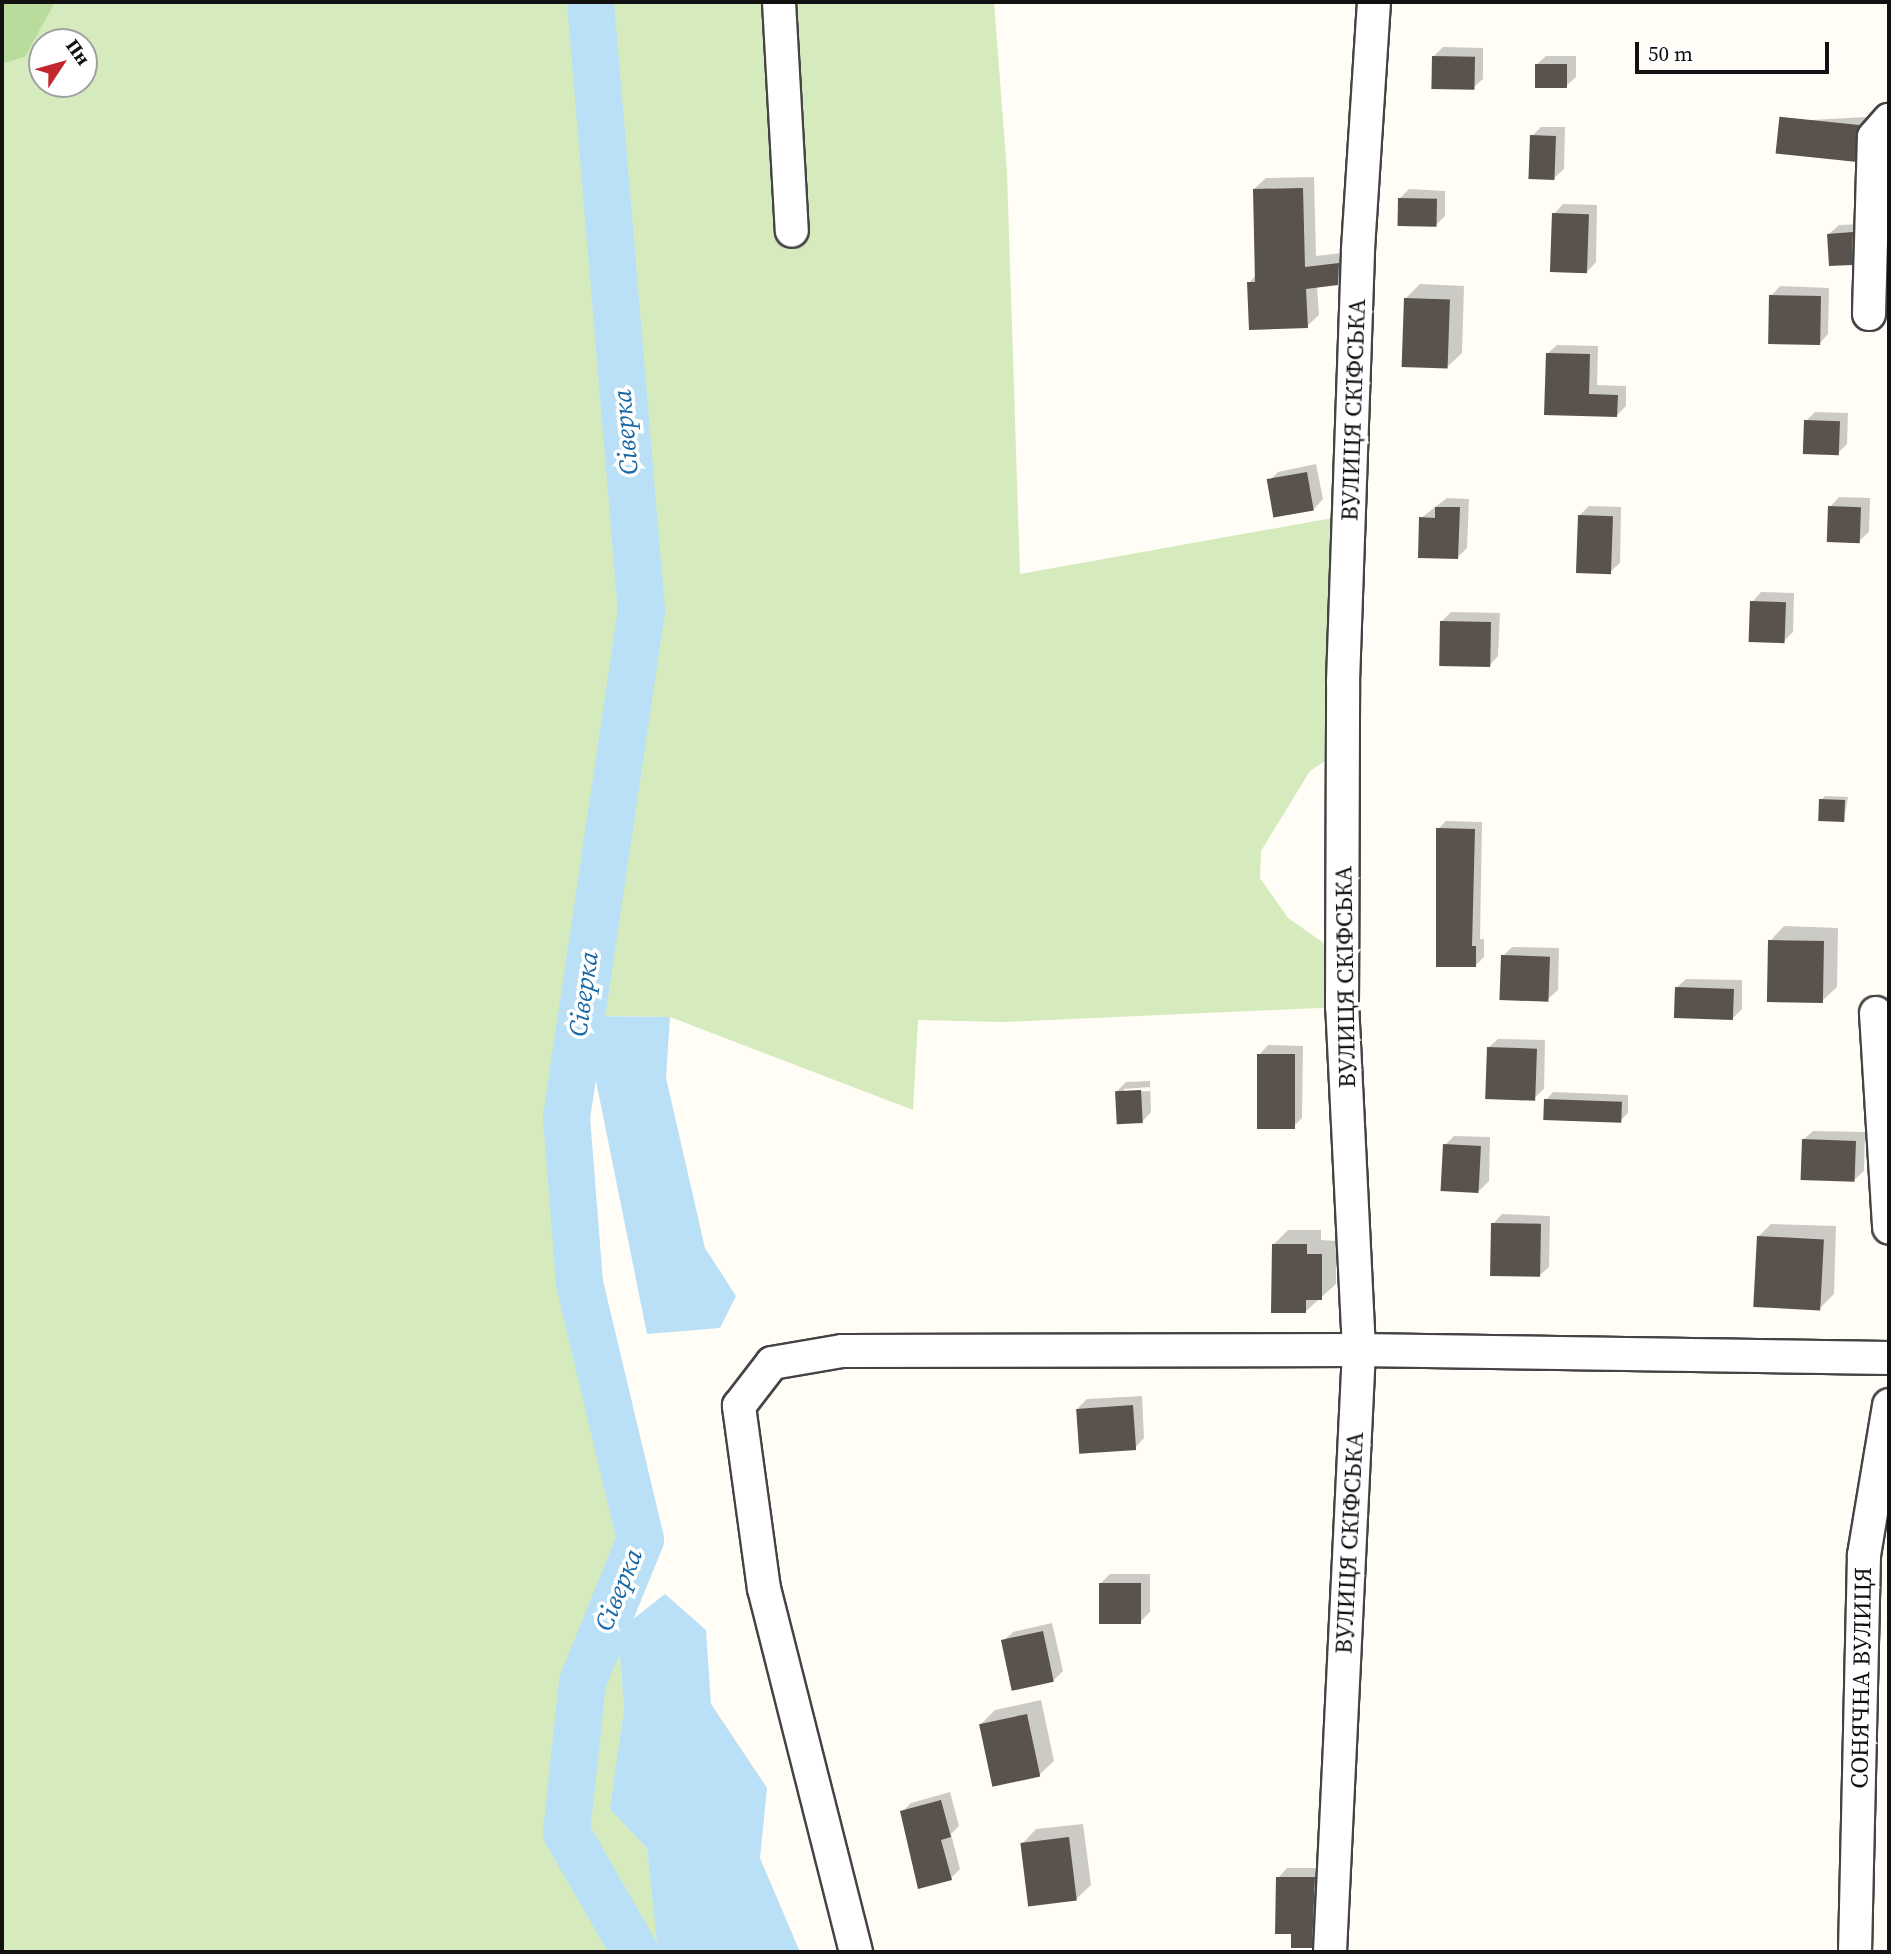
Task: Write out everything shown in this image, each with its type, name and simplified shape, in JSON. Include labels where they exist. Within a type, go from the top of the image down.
[{"type":"street","points":[[779,2],[792,231]]},
{"type":"street","name":"ВУЛИЦЯ СКІФСЬКА","points":[[1330,1952],[1359,1350],[1342,1007],[1343,695],[1358,249],[1374,2]]},
{"type":"street","points":[[1869,314],[1874,137],[1889,120]]},
{"type":"street","points":[[1876,1013],[1889,1228]]},
{"type":"street","points":[[856,1952],[764,1590],[739,1406],[772,1363],[842,1350],[1359,1350],[1889,1358]]},
{"type":"street","name":"СОНЯЧНА ВУЛИЦЯ","points":[[1855,1952],[1877,1557],[1889,1405]]},
{"type":"green space","points":[[2,2],[55,2],[41,28],[28,28],[28,52],[25,57],[2,64]]},
{"type":"green space","points":[[54,2],[994,2],[1007,172],[1020,574],[1349,515],[1343,749],[1310,771],[1261,851],[1260,878],[1288,918],[1331,948],[1342,1007],[1002,1022],[918,1020],[913,1110],[670,1017],[563,1015],[579,1283],[640,1539],[618,1631],[624,1709],[611,1809],[647,1848],[659,1952],[2,1952],[2,64],[25,57],[28,51],[28,98],[98,98],[98,28],[40,28]]},
{"type":"water","points":[[594,1016],[670,1017],[666,1078],[705,1248],[736,1296],[720,1328],[647,1334],[595,1076]]},
{"type":"water","points":[[665,1594],[706,1630],[711,1704],[767,1788],[760,1858],[800,1952],[658,1952],[647,1848],[610,1809],[624,1709],[618,1631]]},
{"type":"building","points":[[1432,56],[1475,57],[1474,90],[1431,89]]},
{"type":"building","points":[[1535,64],[1567,64],[1567,88],[1535,88]]},
{"type":"building","points":[[1779,117],[1859,125],[1855,162],[1776,153]]},
{"type":"building","points":[[1530,135],[1556,136],[1554,180],[1528,179]]},
{"type":"building","points":[[1303,188],[1305,267],[1339,263],[1338,285],[1306,289],[1308,328],[1249,330],[1247,282],[1255,282],[1253,189]]},
{"type":"building","points":[[1398,198],[1437,199],[1437,227],[1398,226]]},
{"type":"building","points":[[1552,213],[1589,214],[1587,273],[1550,272]]},
{"type":"building","points":[[1853,232],[1852,265],[1829,266],[1827,234]]},
{"type":"building","points":[[1769,295],[1821,296],[1820,345],[1768,344]]},
{"type":"building","points":[[1404,298],[1450,300],[1448,369],[1402,367]]},
{"type":"building","points":[[1546,353],[1590,354],[1589,394],[1618,395],[1617,417],[1544,415]]},
{"type":"building","points":[[1804,420],[1840,421],[1839,455],[1803,454]]},
{"type":"building","points":[[1307,472],[1314,510],[1273,518],[1267,479]]},
{"type":"building","points":[[1828,506],[1861,507],[1860,543],[1827,542]]},
{"type":"building","points":[[1435,507],[1460,507],[1458,559],[1418,558],[1419,517],[1435,518]]},
{"type":"building","points":[[1578,515],[1613,516],[1611,574],[1576,573]]},
{"type":"building","points":[[1750,601],[1786,602],[1785,643],[1749,642]]},
{"type":"building","points":[[1440,621],[1491,622],[1490,667],[1439,666]]},
{"type":"building","points":[[1819,799],[1845,800],[1844,822],[1818,821]]},
{"type":"building","points":[[1436,828],[1475,829],[1472,946],[1476,946],[1476,967],[1436,967]]},
{"type":"building","points":[[1768,940],[1824,941],[1823,1003],[1767,1002]]},
{"type":"building","points":[[1501,955],[1550,957],[1548,1002],[1499,1000]]},
{"type":"building","points":[[1675,987],[1734,989],[1733,1020],[1674,1018]]},
{"type":"building","points":[[1487,1047],[1537,1049],[1535,1101],[1485,1099]]},
{"type":"building","points":[[1257,1054],[1295,1054],[1295,1129],[1257,1129]]},
{"type":"building","points":[[1141,1090],[1143,1123],[1117,1124],[1115,1091]]},
{"type":"building","points":[[1544,1099],[1622,1102],[1621,1123],[1543,1120]]},
{"type":"building","points":[[1802,1139],[1856,1141],[1855,1182],[1801,1180]]},
{"type":"building","points":[[1443,1144],[1481,1146],[1478,1193],[1441,1191]]},
{"type":"building","points":[[1491,1223],[1541,1224],[1540,1277],[1490,1276]]},
{"type":"building","points":[[1757,1236],[1824,1240],[1820,1310],[1753,1307]]},
{"type":"building","points":[[1272,1244],[1307,1244],[1307,1254],[1322,1254],[1322,1300],[1306,1300],[1306,1313],[1271,1313]]},
{"type":"building","points":[[1133,1405],[1136,1450],[1079,1454],[1076,1409]]},
{"type":"building","points":[[1099,1583],[1141,1583],[1141,1624],[1099,1624]]},
{"type":"building","points":[[1043,1631],[1054,1682],[1012,1691],[1001,1640]]},
{"type":"building","points":[[1027,1714],[1040,1777],[992,1787],[979,1724]]},
{"type":"building","points":[[941,1800],[951,1837],[941,1840],[952,1880],[918,1889],[900,1811]]},
{"type":"building","points":[[1069,1837],[1077,1901],[1028,1906],[1020,1843]]},
{"type":"building","points":[[1276,1877],[1315,1877],[1312,1948],[1291,1948],[1291,1934],[1275,1934]]},
{"type":"waterway","name":"Сіверка","points":[[590,2],[641,610],[566,1117],[579,1283],[640,1539],[582,1682],[566,1832],[635,1952]]}]
